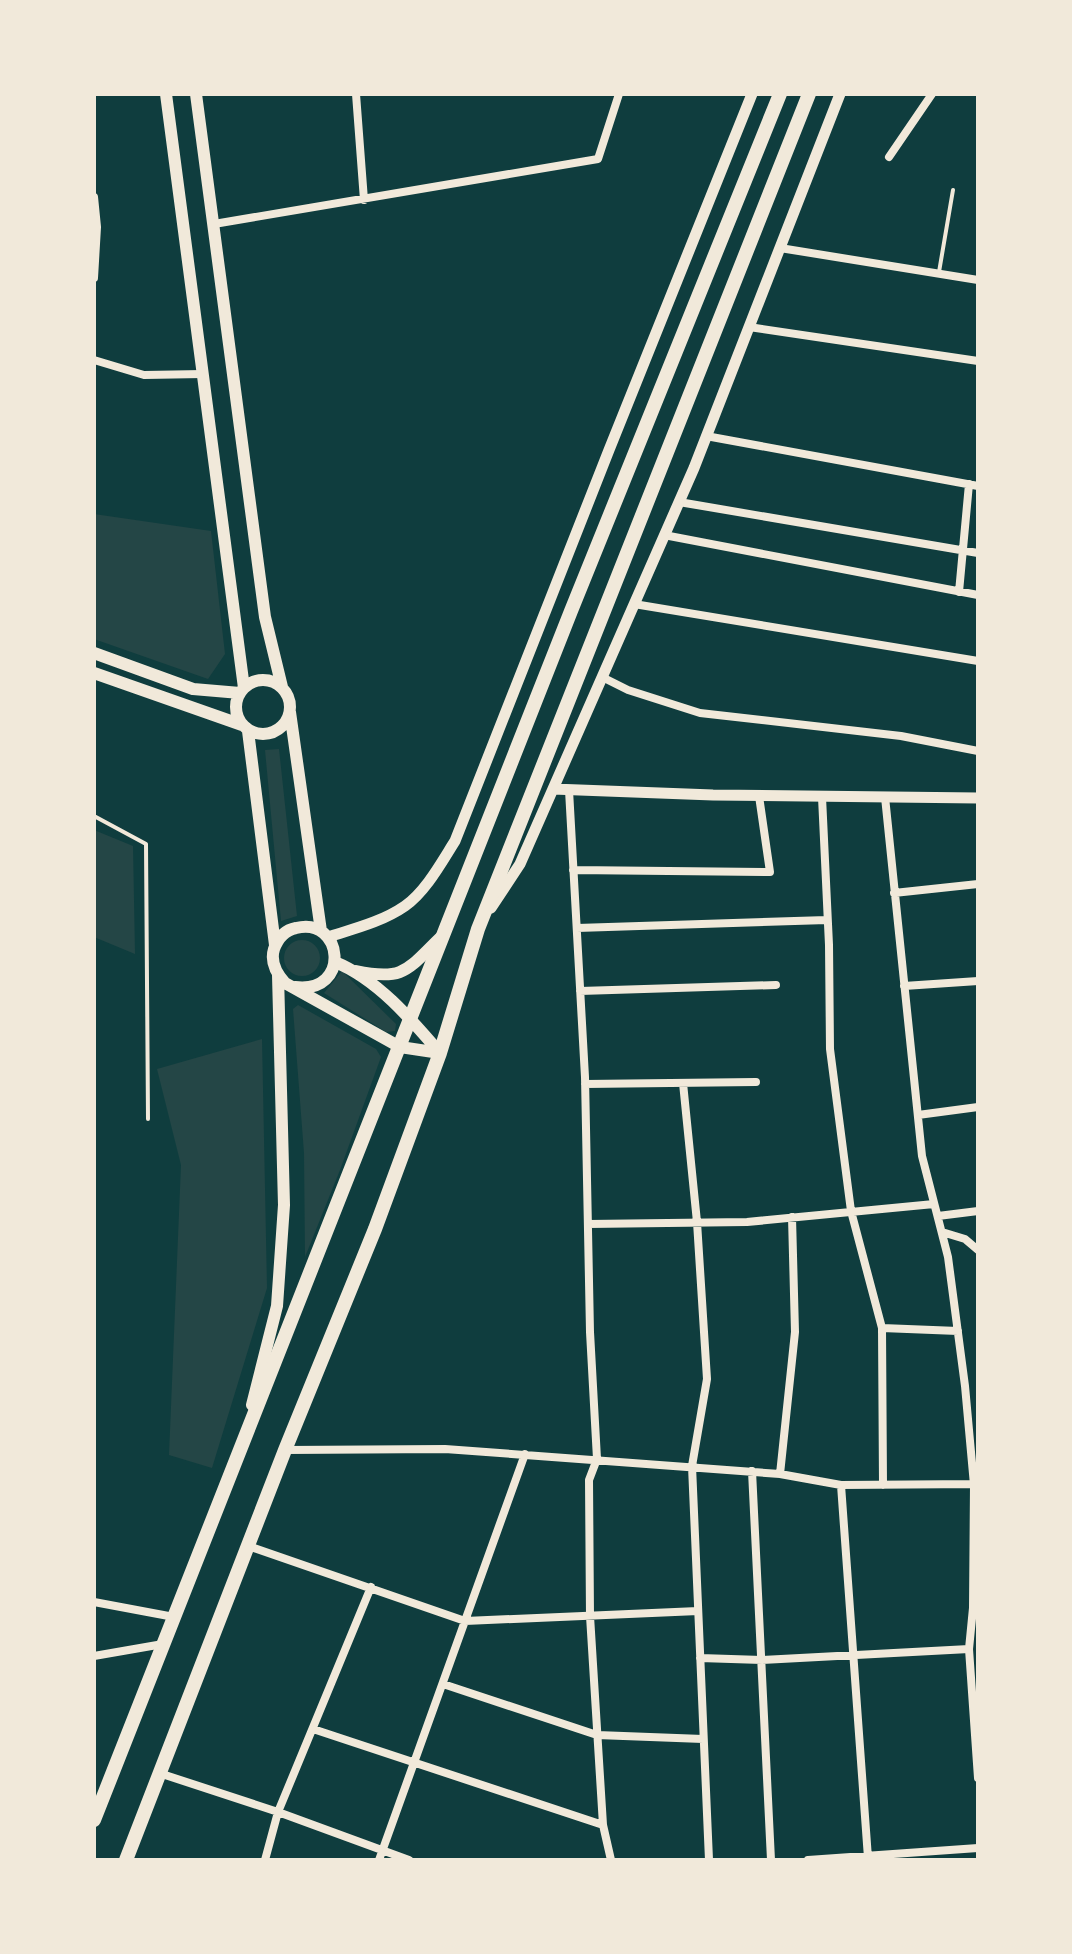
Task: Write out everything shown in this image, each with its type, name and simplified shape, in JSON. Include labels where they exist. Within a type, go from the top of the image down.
[{"type":"highway","points":[[94,1820],[99,1790],[174,1617],[442,936],[780,94]]},
{"type":"highway","points":[[126,1860],[285,1450],[375,1229],[440,1053],[478,929],[809,94]]},
{"type":"main road","points":[[166,94],[242,691],[236,707],[245,728],[278,975],[284,1205],[277,1306],[243,1440]]},
{"type":"main road","points":[[196,94],[265,617],[282,687],[287,694],[324,934],[335,953],[331,972],[316,986],[295,987]]},
{"type":"main road","points":[[94,653],[193,689],[242,691],[257,681],[266,680],[282,687]]},
{"type":"main road","points":[[94,673],[257,734],[282,728],[290,712]]},
{"type":"main road","points":[[275,945],[281,936],[300,926],[324,934]]},
{"type":"main road","points":[[335,962],[356,971],[384,976],[409,969],[442,936]]},
{"type":"main road","points":[[356,971],[411,1019],[440,1053]]},
{"type":"main road","points":[[278,975],[400,1047],[440,1053]]},
{"type":"street","points":[[356,94],[364,200]]},
{"type":"street","points":[[214,224],[598,159],[619,94]]},
{"type":"street","points":[[324,934],[379,920],[406,905],[429,880],[455,841],[752,94]]},
{"type":"street","points":[[478,929],[520,864],[679,502],[840,94]]},
{"type":"street","points":[[889,157],[932,94]]},
{"type":"street","points":[[94,197],[97,227],[94,278]]},
{"type":"street","points":[[780,248],[978,280]]},
{"type":"street","points":[[749,327],[978,361]]},
{"type":"street","points":[[94,360],[144,375],[203,374]]},
{"type":"street","points":[[706,436],[974,485],[961,551],[959,592]]},
{"type":"street","points":[[679,502],[978,553]]},
{"type":"street","points":[[664,535],[978,595]]},
{"type":"street","points":[[634,604],[978,661]]},
{"type":"street","points":[[602,677],[628,690],[700,713],[901,736],[978,751]]},
{"type":"street","points":[[553,789],[759,796],[978,798]]},
{"type":"street","points":[[569,790],[585,1084],[590,1332],[597,1459],[589,1480],[590,1616],[603,1825],[611,1860]]},
{"type":"street","points":[[573,870],[770,872],[759,796]]},
{"type":"street","points":[[822,797],[830,1049],[851,1211],[882,1328],[883,1485]]},
{"type":"street","points":[[885,797],[922,1156],[948,1257],[976,1484],[975,1608],[969,1649],[978,1778]]},
{"type":"street","points":[[894,893],[978,884]]},
{"type":"street","points":[[577,928],[827,920]]},
{"type":"street","points":[[904,986],[978,981]]},
{"type":"street","points":[[580,991],[776,985]]},
{"type":"street","points":[[585,1084],[756,1082]]},
{"type":"street","points":[[683,1083],[697,1222],[707,1379],[692,1466],[709,1860]]},
{"type":"street","points":[[918,1115],[978,1107]]},
{"type":"street","points":[[588,1224],[792,1217],[934,1204]]},
{"type":"street","points":[[938,1216],[978,1211]]},
{"type":"street","points":[[780,1474],[795,1332],[792,1217]]},
{"type":"street","points":[[942,1232],[965,1239],[978,1250]]},
{"type":"street","points":[[882,1328],[958,1331]]},
{"type":"street","points":[[285,1450],[445,1449],[752,1471],[841,1485],[976,1484]]},
{"type":"street","points":[[379,1860],[525,1454]]},
{"type":"street","points":[[752,1471],[771,1860]]},
{"type":"street","points":[[841,1485],[868,1858]]},
{"type":"street","points":[[248,1546],[465,1621],[698,1611]]},
{"type":"street","points":[[265,1860],[278,1812],[371,1587]]},
{"type":"street","points":[[94,1602],[174,1617]]},
{"type":"street","points":[[94,1656],[163,1644]]},
{"type":"street","points":[[700,1658],[762,1660],[969,1649]]},
{"type":"street","points":[[443,1684],[597,1735],[703,1739]]},
{"type":"street","points":[[313,1729],[603,1825]]},
{"type":"street","points":[[159,1773],[409,1860]]},
{"type":"street","points":[[808,1860],[978,1848]]},
{"type":"lane","points":[[938,274],[953,190]]},
{"type":"lane","points":[[94,816],[146,844],[148,1119]]},
{"type":"shaded area","points":[[94,514],[211,531],[225,654],[208,679],[94,639]]},
{"type":"shaded area","points":[[279,749],[297,916],[281,921],[265,750]]},
{"type":"shaded area","points":[[94,830],[133,846],[135,954],[94,937]]},
{"type":"shaded area","points":[[302,940],[314,946],[320,958],[314,970],[302,976],[290,970],[284,958],[290,946]]},
{"type":"shaded area","points":[[342,971],[396,1024],[395,1031],[386,1032],[324,993]]},
{"type":"shaded area","points":[[298,1005],[376,1049],[381,1057],[305,1257],[304,1153],[293,1009]]},
{"type":"shaded area","points":[[262,1039],[267,1288],[212,1468],[169,1455],[181,1165],[157,1069]]}]
